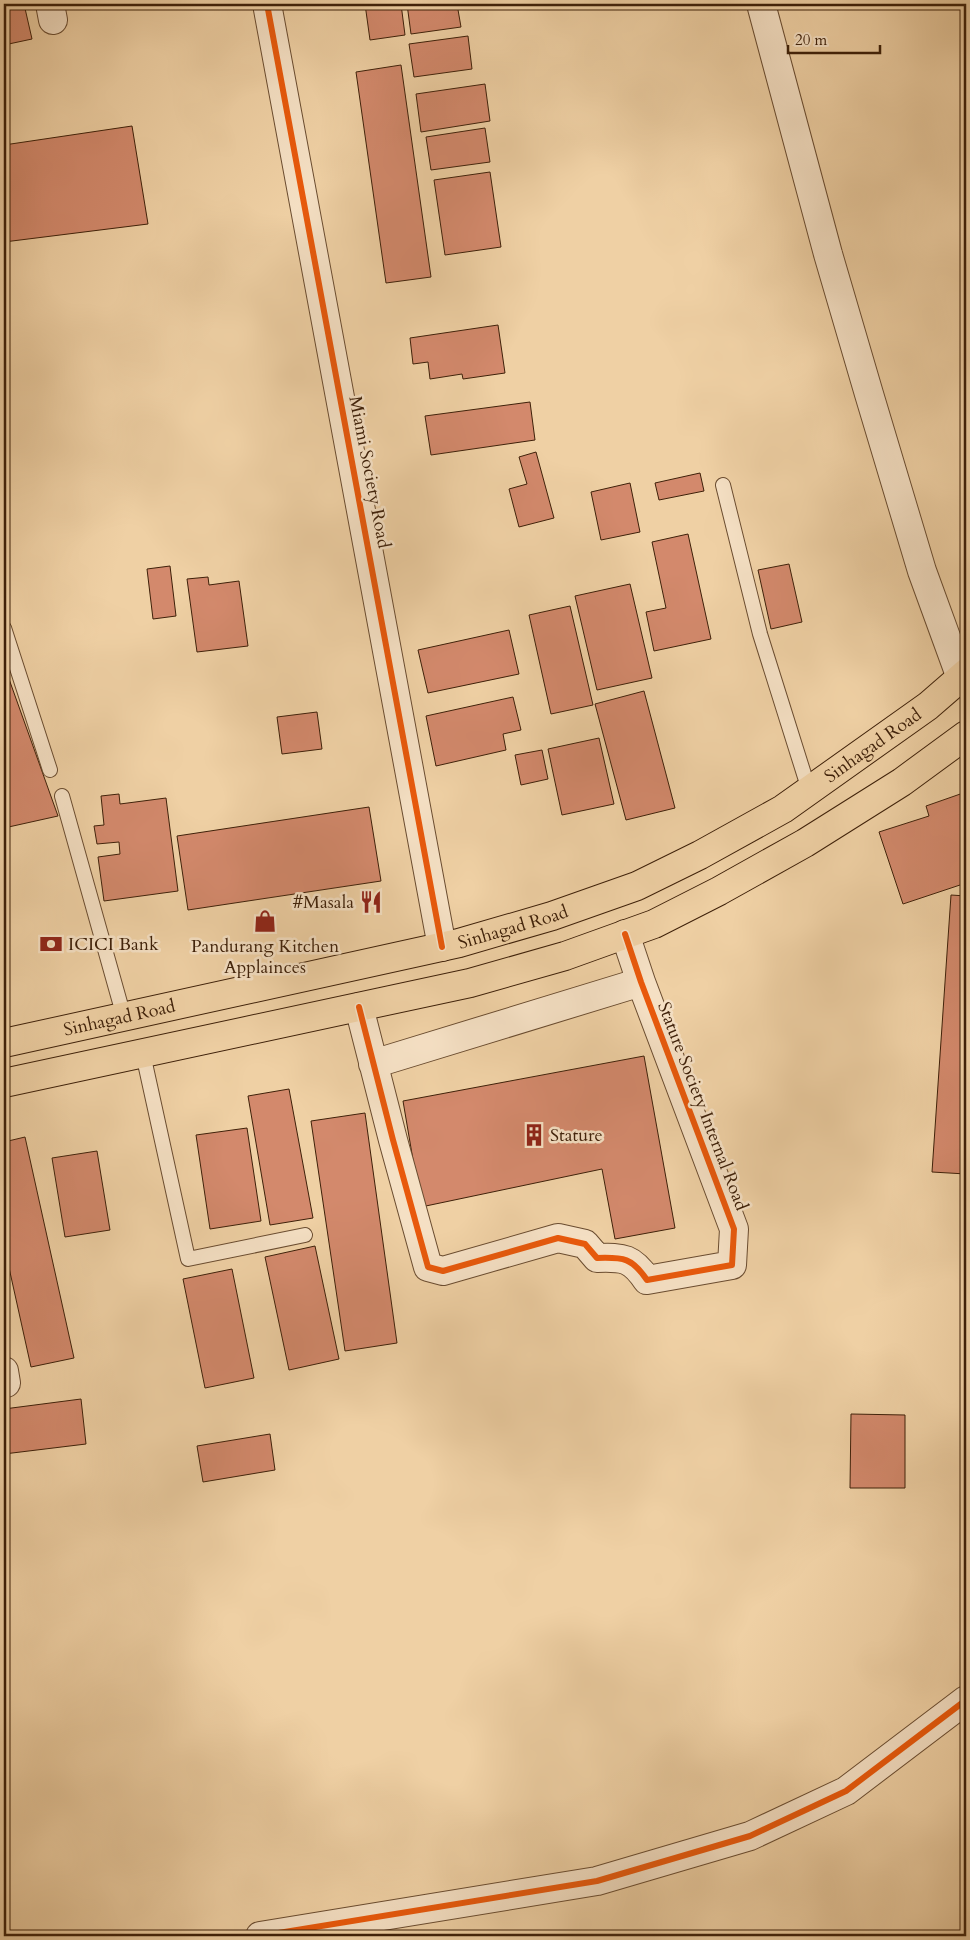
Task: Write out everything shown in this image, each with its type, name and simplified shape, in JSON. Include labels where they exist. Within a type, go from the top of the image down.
[{"type":"main road","name":"Sinhagad Road","points":[[4,1043],[442,947],[552,916],[637,886],[700,855],[783,809],[928,706],[964,670]]},
{"type":"main road","points":[[4,1083],[470,984],[565,956],[654,924],[711,896],[805,843],[902,782],[966,735]]},
{"type":"street","name":"Miami Society Road","points":[[267,4],[442,947]]},
{"type":"street","points":[[761,4],[828,254],[922,571],[964,670]]},
{"type":"street","name":"Stature Society Internal Road","points":[[359,1007],[428,1267],[443,1271],[558,1238],[585,1244],[597,1258],[619,1257],[637,1265],[647,1280],[732,1265],[734,1229],[641,982],[625,934]]},
{"type":"street","points":[[373,1064],[641,982]]},
{"type":"street","points":[[260,1936],[597,1881],[750,1836],[846,1791],[966,1700]]},
{"type":"lane","points":[[723,485],[760,634],[809,790]]},
{"type":"lane","points":[[4,628],[50,770]]},
{"type":"lane","points":[[62,796],[124,1017]]},
{"type":"lane","points":[[143,1054],[188,1259],[305,1235]]},
{"type":"building","points":[[4,4],[24,4],[32,39],[4,45]]},
{"type":"building","points":[[365,4],[401,4],[405,35],[370,40]]},
{"type":"building","points":[[407,4],[457,4],[461,27],[411,34]]},
{"type":"building","points":[[468,36],[472,69],[414,77],[409,44]]},
{"type":"building","points":[[401,65],[431,277],[386,283],[356,72]]},
{"type":"building","points":[[485,84],[490,121],[421,132],[416,94]]},
{"type":"building","points":[[132,126],[148,224],[4,242],[4,145]]},
{"type":"building","points":[[485,128],[490,162],[431,170],[426,137]]},
{"type":"building","points":[[490,172],[501,247],[445,255],[434,180]]},
{"type":"building","points":[[498,325],[505,373],[463,379],[462,374],[430,379],[428,362],[413,364],[410,338]]},
{"type":"building","points":[[530,402],[535,440],[431,455],[425,416]]},
{"type":"building","points":[[536,452],[554,518],[519,527],[509,489],[527,484],[519,457]]},
{"type":"building","points":[[700,473],[704,491],[659,500],[655,483]]},
{"type":"building","points":[[630,483],[640,532],[601,540],[591,492]]},
{"type":"building","points":[[688,534],[711,639],[654,651],[646,612],[666,608],[652,542]]},
{"type":"building","points":[[789,564],[802,622],[771,629],[758,570]]},
{"type":"building","points":[[170,566],[176,616],[153,619],[147,569]]},
{"type":"building","points":[[208,577],[209,585],[239,581],[248,646],[197,652],[187,579]]},
{"type":"building","points":[[630,584],[652,678],[597,690],[575,596]]},
{"type":"building","points":[[570,606],[593,705],[551,714],[529,615]]},
{"type":"building","points":[[509,630],[519,674],[428,693],[418,650]]},
{"type":"building","points":[[4,665],[58,816],[4,828]]},
{"type":"building","points":[[644,691],[675,808],[626,820],[595,704]]},
{"type":"building","points":[[513,697],[521,730],[503,734],[506,750],[436,766],[426,716]]},
{"type":"building","points":[[317,712],[322,749],[282,754],[277,717]]},
{"type":"building","points":[[599,738],[614,804],[562,815],[548,749]]},
{"type":"building","points":[[542,750],[548,779],[521,785],[515,755]]},
{"type":"building","points":[[966,792],[966,883],[903,904],[879,832],[929,816],[926,806]]},
{"type":"building","points":[[119,794],[120,804],[166,798],[178,891],[104,901],[98,857],[120,854],[119,842],[97,844],[94,826],[104,825],[101,796]]},
{"type":"building","points":[[369,807],[381,881],[188,910],[177,836]]},
{"type":"building","points":[[951,895],[966,896],[966,1174],[932,1172]]},
{"type":"building","name":"Stature","points":[[644,1056],[675,1228],[615,1239],[602,1169],[421,1207],[403,1101]]},
{"type":"building","points":[[289,1089],[313,1218],[270,1225],[248,1096]]},
{"type":"building","points":[[365,1113],[397,1343],[345,1351],[311,1121]]},
{"type":"building","points":[[247,1128],[261,1221],[210,1229],[196,1135]]},
{"type":"building","points":[[25,1137],[74,1358],[31,1367],[4,1245],[4,1142]]},
{"type":"building","points":[[97,1151],[110,1230],[65,1237],[52,1158]]},
{"type":"building","points":[[315,1246],[339,1359],[289,1370],[265,1257]]},
{"type":"building","points":[[232,1269],[254,1378],[205,1388],[183,1279]]},
{"type":"building","points":[[81,1399],[86,1444],[4,1454],[4,1409]]},
{"type":"building","points":[[851,1414],[905,1415],[905,1488],[850,1488]]},
{"type":"building","points":[[270,1434],[275,1470],[203,1482],[197,1446]]},
{"type":"cycle path","points":[[267,4],[442,947]]},
{"type":"cycle path","points":[[359,1007],[428,1267],[443,1271],[558,1238],[585,1244],[597,1258],[626,1260],[637,1267],[647,1280],[732,1265],[734,1229],[641,982],[625,934]]},
{"type":"cycle path","points":[[260,1936],[597,1881],[750,1836],[846,1791],[966,1700]]},
{"type":"place","name":"#Masala","points":[[371,902]]},
{"type":"place","name":"Pandurang Kitchen Applainces","points":[[265,921]]},
{"type":"place","name":"ICICI Bank","points":[[51,944]]},
{"type":"place","name":"Stature","points":[[534,1135]]}]
